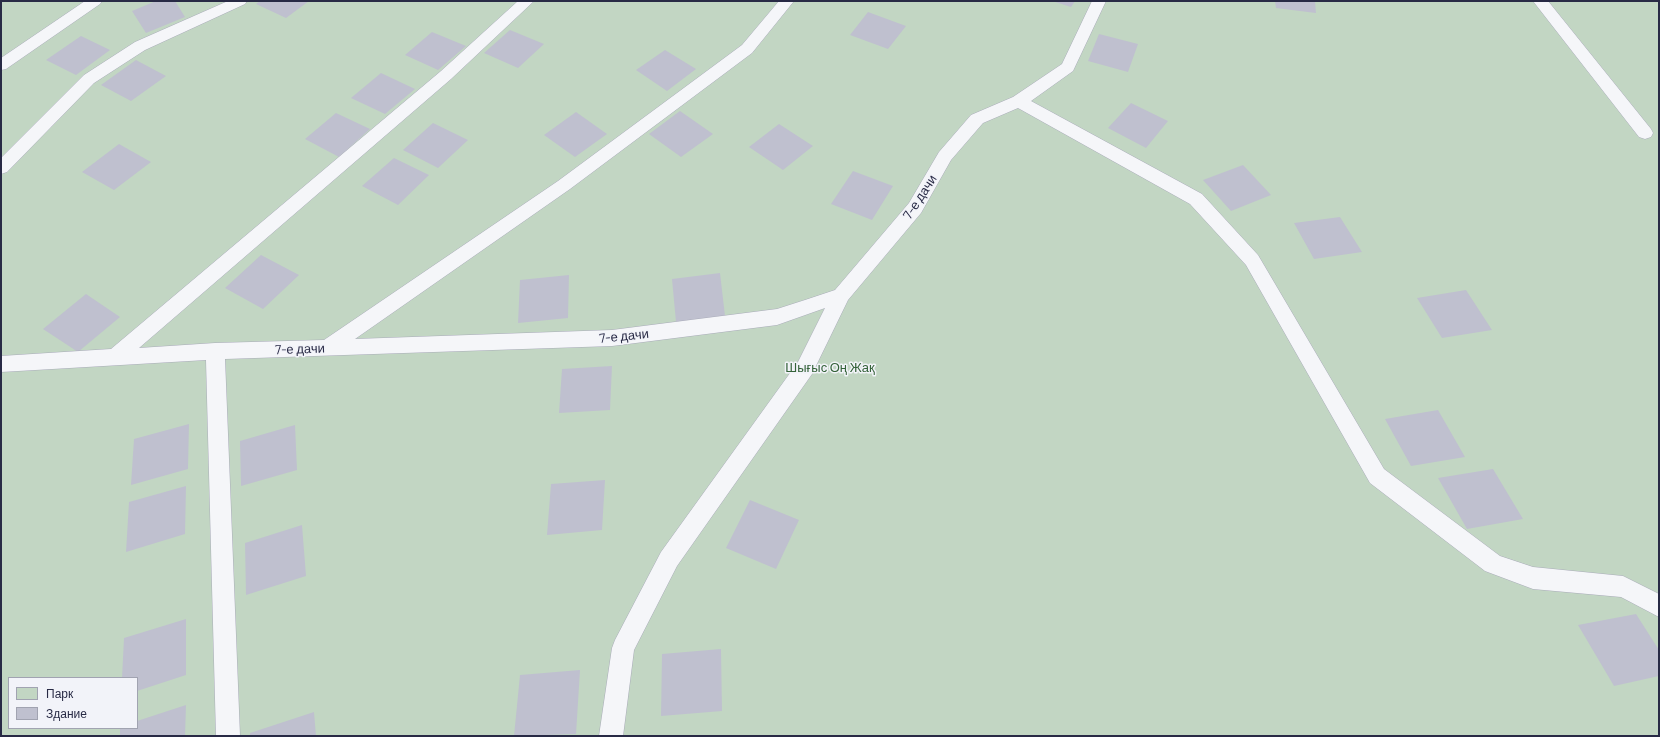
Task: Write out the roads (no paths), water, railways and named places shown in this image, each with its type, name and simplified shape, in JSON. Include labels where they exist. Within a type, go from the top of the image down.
[{"type":"lane","points":[[1,65],[95,1]]},
{"type":"lane","points":[[1,168],[89,79],[140,46],[240,1]]},
{"type":"lane","points":[[114,358],[446,75],[527,1]]},
{"type":"lane","points":[[327,348],[564,185],[728,63],[747,48],[787,1]]},
{"type":"lane","name":"7-е дачи","points":[[1,364],[215,351],[612,338],[777,317],[841,295],[915,208],[945,156],[977,119],[1019,101],[1068,67],[1099,1]]},
{"type":"lane","points":[[1540,1],[1645,132]]},
{"type":"lane","points":[[1019,101],[1196,199],[1252,260],[1377,476],[1493,564],[1532,578],[1623,587],[1659,606]]},
{"type":"lane","points":[[611,736],[623,648],[669,559],[805,368],[841,295]]},
{"type":"lane","points":[[215,351],[228,736]]},
{"type":"park label","name":"Шығыс Оң Жақ","points":[[830,368]]}]
